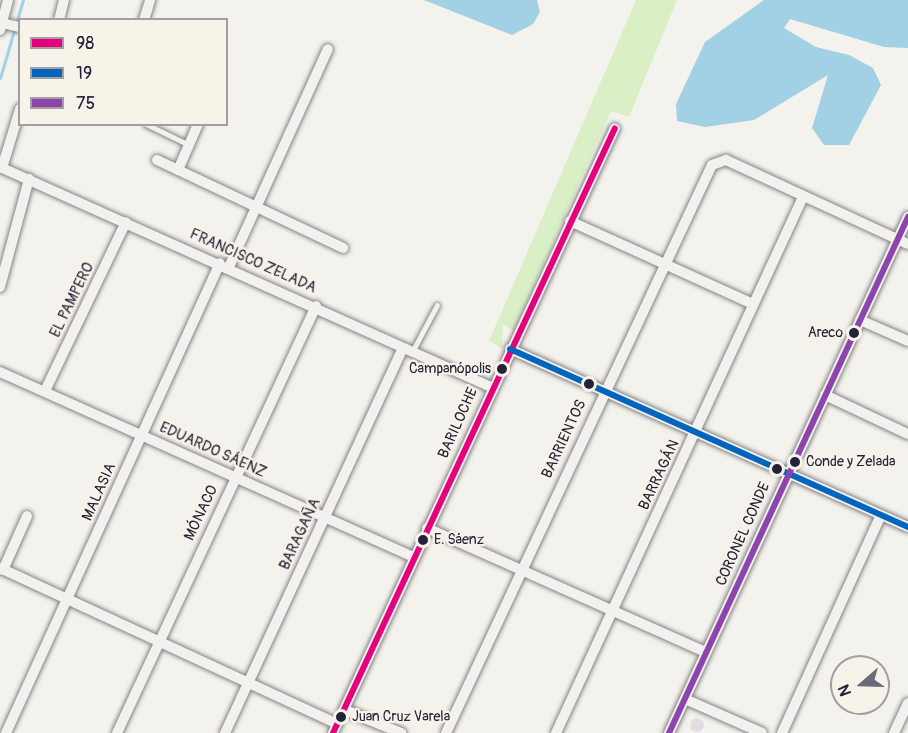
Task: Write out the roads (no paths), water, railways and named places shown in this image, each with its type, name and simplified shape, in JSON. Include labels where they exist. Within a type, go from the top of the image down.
[{"type":"street","points":[[8,0],[10,26]]},
{"type":"street","points":[[60,18],[64,0]]},
{"type":"street","points":[[145,18],[150,0]]},
{"type":"street","name":"MALASIA","points":[[6,733],[141,435],[225,265],[258,206],[328,49]]},
{"type":"street","points":[[1,167],[18,115]]},
{"type":"street","points":[[178,170],[197,126]]},
{"type":"street","name":"BARILOCHE","points":[[335,728],[491,387],[615,128]]},
{"type":"street","points":[[157,160],[343,248]]},
{"type":"street","name":"BARRIENTOS","points":[[446,733],[602,392],[716,162],[726,160],[803,197]]},
{"type":"street","name":"FRANCISCO ZELADA","points":[[1,167],[225,265],[491,387]]},
{"type":"street","points":[[0,287],[29,179]]},
{"type":"street","points":[[803,197],[903,242]]},
{"type":"street","name":"BARRAGÁN","points":[[556,733],[803,197]]},
{"type":"street","name":"CORONEL CONDE","points":[[669,733],[860,320],[903,242],[908,217]]},
{"type":"street","points":[[570,221],[753,304]]},
{"type":"street","name":"EL PAMPERO","points":[[45,390],[126,222]]},
{"type":"street","name":"MÓNACO","points":[[117,733],[234,476],[316,306]]},
{"type":"street","points":[[860,320],[908,341]]},
{"type":"street","points":[[510,349],[908,527]]},
{"type":"street","name":"BARAGAÑA","points":[[225,733],[325,516],[408,350]]},
{"type":"street","name":"EDUARDO SÁENZ","points":[[0,372],[45,390],[414,557]]},
{"type":"street","points":[[825,395],[908,434]]},
{"type":"street","points":[[782,733],[881,515]]},
{"type":"street","points":[[27,516],[2,569],[248,682],[335,728]]},
{"type":"street","points":[[427,528],[706,652]]},
{"type":"street","points":[[686,699],[762,733]]},
{"type":"street","points":[[894,733],[908,703]]},
{"type":"street","points":[[345,710],[401,733]]},
{"type":"lane","points":[[150,126],[189,145]]},
{"type":"lane","points":[[408,350],[437,305]]},
{"type":"water","points":[[424,0],[537,0],[540,12],[533,24],[512,35]]},
{"type":"water","points":[[764,0],[908,0],[908,48],[884,47],[790,19],[784,28],[816,47],[849,55],[873,68],[881,85],[849,145],[824,145],[812,128],[828,75],[754,120],[705,127],[677,121],[676,104],[705,42]]},
{"type":"waterway","points":[[0,78],[23,0]]},
{"type":"place","name":"Areco","points":[[854,333]]},
{"type":"place","name":"Campanópolis","points":[[502,369]]},
{"type":"place","name":"Conde y Zelada","points":[[795,462]]},
{"type":"place","name":"E. Sáenz","points":[[423,540]]},
{"type":"place","name":"Juan Cruz Varela","points":[[341,717]]}]
